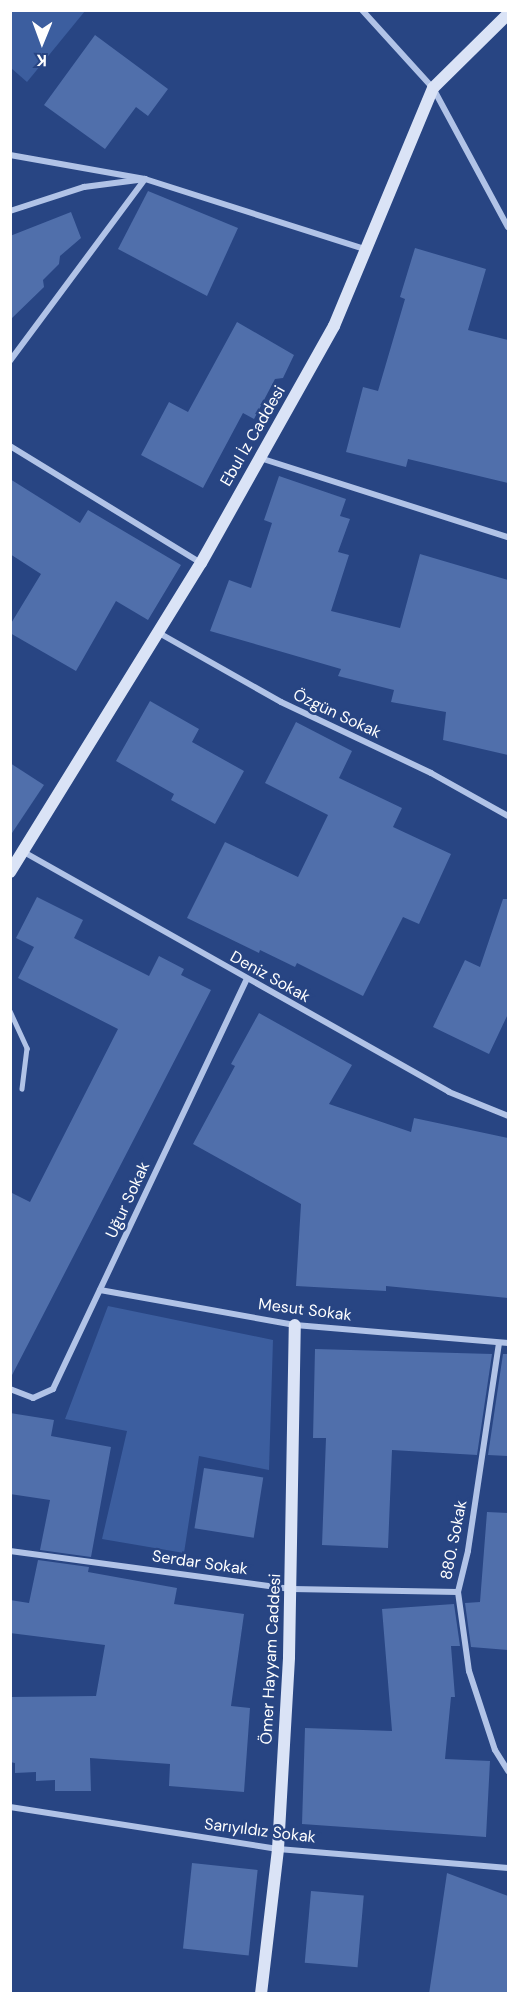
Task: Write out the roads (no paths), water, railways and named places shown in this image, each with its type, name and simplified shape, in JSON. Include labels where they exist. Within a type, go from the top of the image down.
[{"type":"street","points":[[362,10],[433,88],[508,227]]},
{"type":"street","name":"Ebul İz Caddesi","points":[[10,872],[156,632],[201,563],[334,326],[364,249],[433,88],[508,14]]},
{"type":"street","points":[[10,155],[145,179],[364,249]]},
{"type":"street","points":[[10,211],[84,187],[145,179]]},
{"type":"street","points":[[10,361],[145,179]]},
{"type":"street","points":[[10,446],[201,563]]},
{"type":"street","points":[[260,458],[508,537]]},
{"type":"street","name":"Özgün Sokak","points":[[156,632],[281,702],[431,773],[508,816]]},
{"type":"street","name":"Deniz Sokak","points":[[22,851],[246,980],[448,1092],[508,1116]]},
{"type":"street","name":"Uğur Sokak","points":[[10,1389],[33,1398],[53,1389],[246,980]]},
{"type":"street","name":"Mesut Sokak","points":[[100,1290],[295,1325],[508,1343]]},
{"type":"street","name":"Ömer Hayyam Caddesi","points":[[261,1994],[278,1849],[292,1589],[295,1325]]},
{"type":"street","name":"880. Sokak","points":[[499,1342],[468,1551],[458,1592],[469,1671],[495,1750],[508,1771]]},
{"type":"street","name":"Serdar Sokak","points":[[10,1551],[292,1589],[458,1592]]},
{"type":"street","name":"Sarıyıldız Sokak","points":[[10,1807],[278,1849],[508,1868]]},
{"type":"lane","points":[[10,1011],[27,1048],[22,1089]]}]
